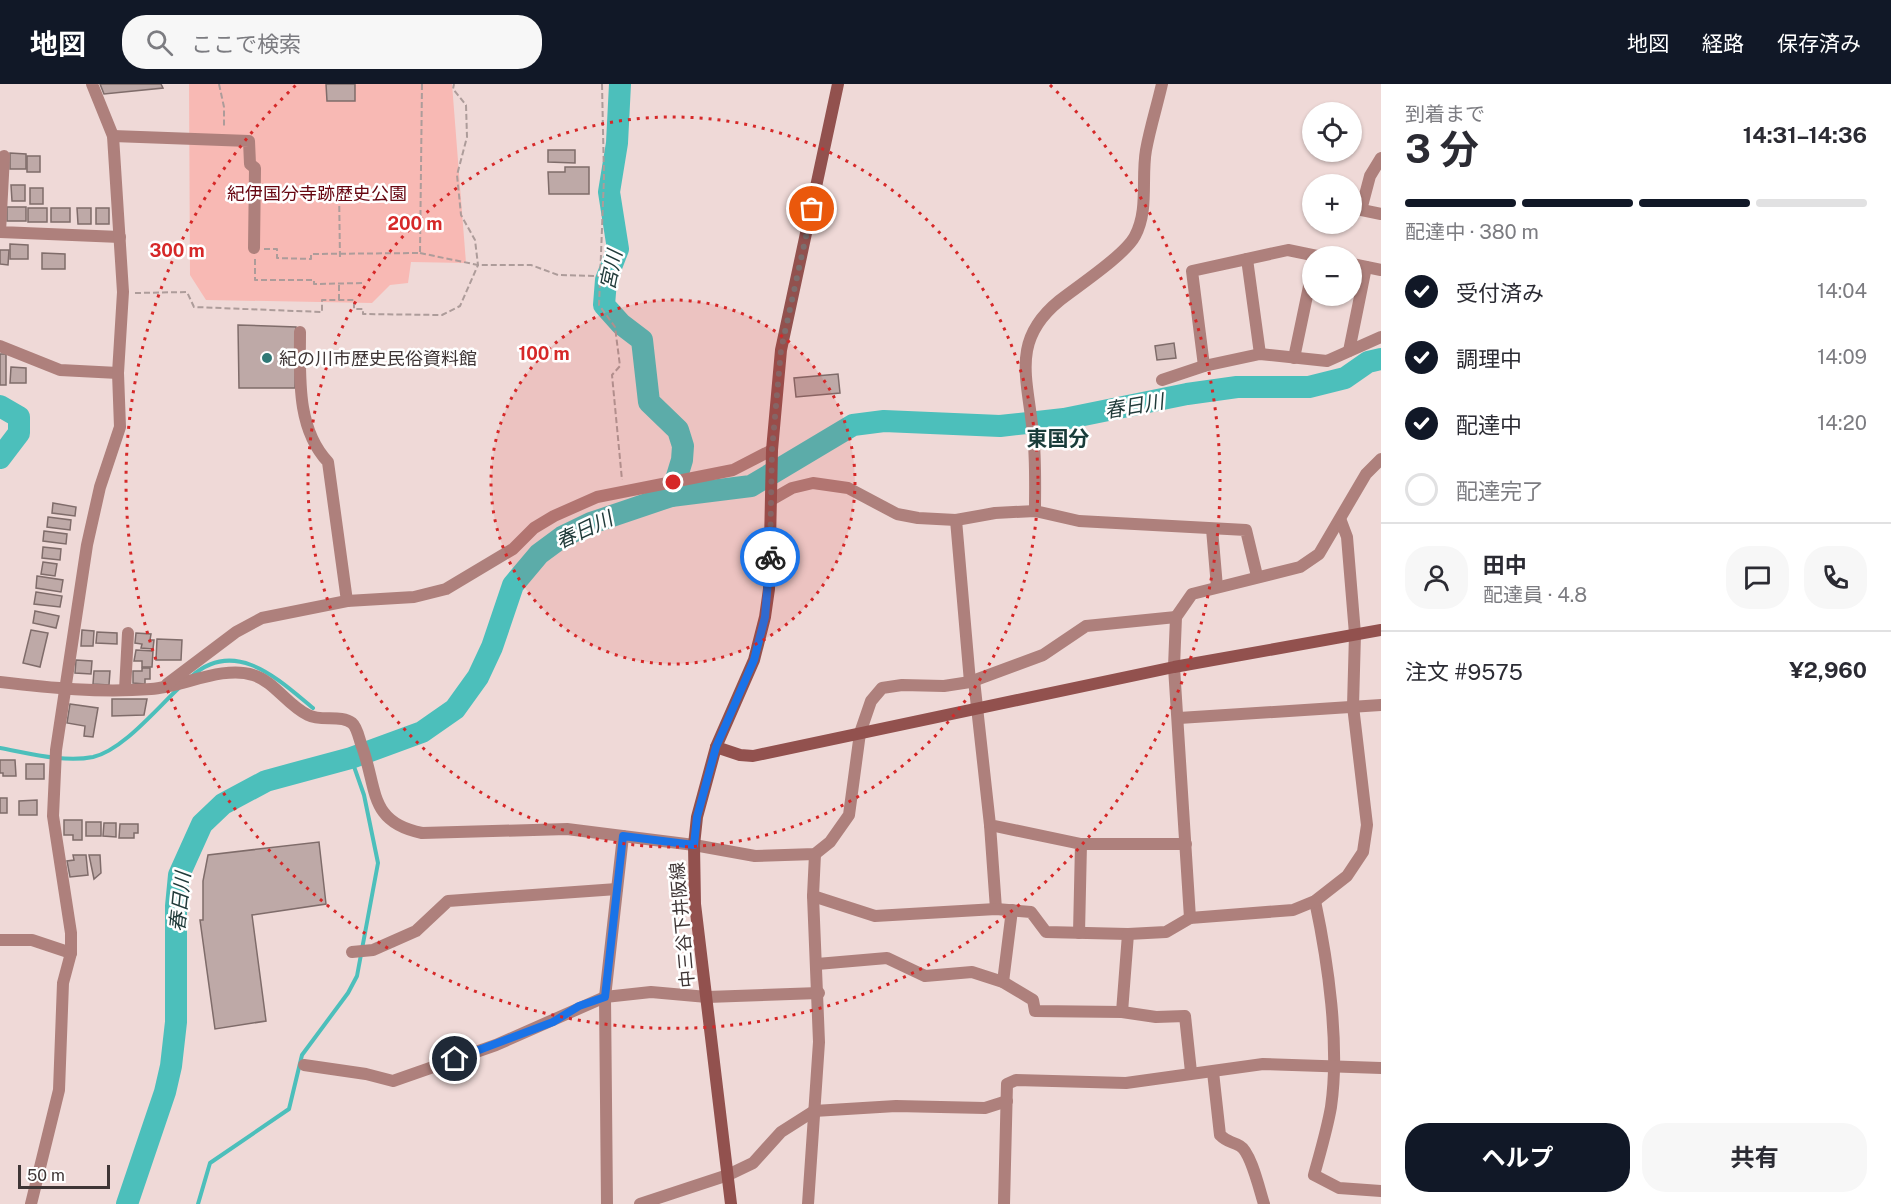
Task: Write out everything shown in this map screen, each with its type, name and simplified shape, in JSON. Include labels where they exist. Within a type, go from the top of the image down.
[{"type":"main road","name":"中三谷下井阪線","points":[[731,1204],[695,904],[694,845],[697,817],[716,747],[754,660],[765,617],[770,590],[772,454],[781,350],[838,84]]},
{"type":"main road","points":[[716,747],[753,756],[1174,667],[1381,630]]},
{"type":"street","points":[[31,1204],[59,1090],[63,983],[71,953],[71,933],[53,816],[56,756],[87,544],[100,487],[120,427],[118,373],[123,292],[113,136],[92,84]]},
{"type":"street","points":[[1035,511],[1033,432],[1025,369],[1028,341],[1043,314],[1118,255],[1135,236],[1143,208],[1146,152],[1162,84]]},
{"type":"street","points":[[113,136],[249,141],[250,164],[255,168],[254,248]]},
{"type":"street","points":[[4,156],[0,232],[120,237]]},
{"type":"street","points":[[1362,195],[1381,158]]},
{"type":"street","points":[[1362,210],[1381,214]]},
{"type":"street","points":[[1204,366],[1192,271],[1288,250],[1302,253]]},
{"type":"street","points":[[1247,259],[1260,354]]},
{"type":"street","points":[[1362,266],[1381,270]]},
{"type":"street","points":[[1349,351],[1366,267]]},
{"type":"street","points":[[1294,358],[1305,306]]},
{"type":"street","points":[[300,332],[300,392],[314,446],[328,462],[347,601]]},
{"type":"street","points":[[1162,380],[1204,366],[1260,354],[1327,361],[1381,337]]},
{"type":"street","points":[[0,346],[60,370],[118,373]]},
{"type":"street","points":[[0,682],[65,689],[154,689],[167,684],[236,632],[262,618],[347,601],[414,597],[446,589],[513,549],[534,528],[554,516],[597,497],[733,470],[772,454]]},
{"type":"street","points":[[1190,918],[1174,667],[1176,617],[1192,594],[1300,567],[1319,555],[1341,521],[1366,474],[1381,459]]},
{"type":"street","points":[[771,498],[792,488],[813,483],[848,488],[897,514],[956,520],[995,513],[1035,511],[1079,521],[1246,530],[1257,576]]},
{"type":"street","points":[[956,520],[972,681],[990,825],[996,909]]},
{"type":"street","points":[[813,896],[875,916],[1012,910],[1031,912],[1046,932],[1128,934],[1166,932],[1190,918],[1293,910],[1315,901],[1347,876],[1363,852],[1367,838],[1353,706],[1355,634],[1347,537],[1341,521]]},
{"type":"street","points":[[1212,529],[1217,587]]},
{"type":"street","points":[[167,684],[189,683],[234,670],[255,675],[308,715],[323,720],[344,719],[353,724],[371,768],[374,795],[386,818],[402,829],[422,833],[567,829],[694,845],[755,856],[815,854],[830,842],[849,815],[860,733],[871,701],[882,688],[972,681],[1043,655],[1086,626],[1176,617]]},
{"type":"street","points":[[125,690],[128,633]]},
{"type":"street","points":[[1179,718],[1381,705]]},
{"type":"street","points":[[990,825],[1081,844],[1186,844]]},
{"type":"street","points":[[607,1204],[605,997],[623,836]]},
{"type":"street","points":[[1079,933],[1081,844]]},
{"type":"street","points":[[808,1204],[819,1042],[819,993],[813,896],[815,854]]},
{"type":"street","points":[[352,952],[373,950],[416,931],[448,901],[617,889]]},
{"type":"street","points":[[1315,901],[1327,956],[1332,1065],[1331,1107],[1314,1175],[1339,1188],[1381,1191]]},
{"type":"street","points":[[1003,982],[1012,910]]},
{"type":"street","points":[[1122,1012],[1128,934]]},
{"type":"street","points":[[0,940],[32,940],[71,953]]},
{"type":"street","points":[[817,964],[887,958],[925,976],[972,972],[1003,982],[1033,1000],[1035,1011],[1122,1012],[1156,1017],[1185,1016],[1191,1072]]},
{"type":"street","points":[[304,1065],[366,1074],[393,1081],[496,1045],[605,997],[651,992],[707,997],[819,993]]},
{"type":"street","points":[[1004,1204],[1007,1084],[1016,1080],[1126,1083],[1191,1072],[1213,1072],[1263,1064],[1381,1068]]},
{"type":"street","points":[[1213,1072],[1220,1135],[1229,1143],[1240,1145],[1247,1153],[1264,1204]]},
{"type":"street","points":[[640,1204],[728,1175],[753,1163],[781,1132],[814,1111],[896,1106],[985,1108],[1007,1101]]},
{"type":"path","points":[[219,84],[224,107],[224,140]]},
{"type":"path","points":[[420,253],[422,84]]},
{"type":"path","points":[[123,292],[187,292],[194,307],[280,311],[322,312],[322,300],[354,300],[354,309],[363,309],[363,314],[442,315],[460,306],[478,265],[475,240],[461,215],[457,175],[467,137],[466,105],[453,89],[454,84]]},
{"type":"path","points":[[602,84],[604,177],[599,305],[615,327],[620,366],[612,375],[619,468],[625,491]]},
{"type":"path","points":[[339,188],[339,259]]},
{"type":"path","points":[[363,283],[314,284],[315,280],[255,280],[254,248],[277,249],[277,258],[311,259],[311,254],[420,253],[478,265],[531,265],[558,275],[599,276]]},
{"type":"path","points":[[339,284],[339,300]]},
{"type":"green space","name":"紀伊国分寺跡歴史公園","points":[[189,84],[452,84],[466,263],[411,262],[408,283],[390,285],[372,303],[206,300],[190,275]]},
{"type":"building","points":[[100,84],[161,84],[163,88],[104,94]]},
{"type":"building","points":[[326,84],[355,84],[355,101],[327,101]]},
{"type":"building","points":[[548,150],[575,150],[575,163],[548,162]]},
{"type":"building","points":[[10,153],[26,154],[26,169],[10,169]]},
{"type":"building","points":[[27,156],[40,156],[40,172],[27,172]]},
{"type":"building","points":[[565,167],[589,167],[589,194],[549,194],[548,172],[565,172]]},
{"type":"building","points":[[11,185],[25,185],[25,201],[12,201]]},
{"type":"building","points":[[30,188],[43,188],[43,204],[30,204]]},
{"type":"building","points":[[7,207],[26,207],[26,221],[7,221]]},
{"type":"building","points":[[28,208],[47,208],[47,222],[28,222]]},
{"type":"building","points":[[51,208],[70,208],[70,222],[51,222]]},
{"type":"building","points":[[77,208],[91,208],[91,224],[78,224]]},
{"type":"building","points":[[96,208],[109,208],[109,224],[96,224]]},
{"type":"building","points":[[10,244],[28,245],[28,259],[10,259]]},
{"type":"building","points":[[0,250],[9,250],[8,265],[0,264]]},
{"type":"building","points":[[42,253],[65,254],[65,269],[42,269]]},
{"type":"building","name":"紀の川市歴史民俗資料館","points":[[238,325],[296,327],[295,388],[239,388]]},
{"type":"building","points":[[1174,343],[1176,358],[1157,360],[1155,346]]},
{"type":"building","points":[[0,354],[6,354],[6,385],[0,385]]},
{"type":"building","points":[[11,367],[26,368],[26,383],[10,383]]},
{"type":"building","points":[[838,374],[840,393],[796,397],[794,378]]},
{"type":"building","points":[[53,503],[76,507],[75,516],[52,513]]},
{"type":"building","points":[[48,517],[71,520],[70,530],[47,527]]},
{"type":"building","points":[[44,531],[67,534],[66,544],[43,541]]},
{"type":"building","points":[[43,547],[61,549],[60,560],[42,558]]},
{"type":"building","points":[[43,562],[57,564],[55,576],[41,574]]},
{"type":"building","points":[[37,576],[63,580],[61,592],[36,588]]},
{"type":"building","points":[[36,592],[62,596],[60,607],[34,604]]},
{"type":"building","points":[[35,611],[59,616],[56,628],[33,623]]},
{"type":"building","points":[[31,630],[48,633],[40,667],[23,663]]},
{"type":"building","points":[[82,630],[94,631],[93,646],[81,646]]},
{"type":"building","points":[[97,632],[117,633],[117,644],[96,643]]},
{"type":"building","points":[[136,633],[151,634],[150,640],[154,640],[153,649],[141,648],[142,644],[135,643]]},
{"type":"building","points":[[157,639],[182,640],[181,660],[156,660]]},
{"type":"building","points":[[136,650],[153,651],[152,667],[142,667],[142,661],[134,661]]},
{"type":"building","points":[[76,660],[92,661],[91,674],[75,673]]},
{"type":"building","points":[[142,668],[150,668],[150,679],[145,679],[145,684],[133,683],[133,671],[142,671]]},
{"type":"building","points":[[94,671],[110,671],[109,685],[93,684]]},
{"type":"building","points":[[112,699],[147,699],[144,715],[112,716]]},
{"type":"building","points":[[70,704],[98,708],[93,737],[84,736],[85,726],[67,723]]},
{"type":"building","points":[[0,760],[15,760],[16,776],[3,776],[3,773],[0,773]]},
{"type":"building","points":[[26,764],[44,764],[44,779],[26,779]]},
{"type":"building","points":[[0,798],[7,798],[7,813],[0,813]]},
{"type":"building","points":[[37,800],[37,815],[19,815],[19,801]]},
{"type":"building","points":[[64,820],[82,820],[82,840],[73,840],[73,835],[64,835]]},
{"type":"building","points":[[86,822],[101,822],[101,836],[86,836]]},
{"type":"building","points":[[104,823],[116,823],[116,837],[103,836]]},
{"type":"building","points":[[120,824],[138,824],[138,833],[134,833],[134,838],[119,838]]},
{"type":"building","points":[[319,842],[326,904],[252,915],[266,1021],[215,1029],[200,920],[203,920],[203,881],[208,855]]},
{"type":"building","points":[[73,855],[86,855],[88,875],[70,877],[67,861],[74,860]]},
{"type":"building","points":[[89,855],[100,855],[101,873],[94,879]]},
{"type":"waterway","name":"宮川","points":[[620,84],[617,143],[609,192],[618,249],[606,280],[604,305],[621,324],[642,340],[649,402],[678,430],[683,446],[682,460],[671,496]]},
{"type":"waterway","name":"春日川","points":[[127,1204],[165,1092],[171,1066],[176,1022],[176,906],[179,875],[202,824],[223,804],[266,781],[351,758],[422,732],[455,709],[478,677],[492,647],[513,585],[539,554],[562,537],[591,523],[671,496],[751,486],[853,425],[884,421],[1000,426],[1064,419],[1187,394],[1237,387],[1309,387],[1345,378],[1368,362],[1381,359]]},
{"type":"waterway","points":[[0,406],[19,417],[19,433],[0,458]]},
{"type":"waterway","points":[[192,676],[208,665],[225,661],[241,662],[257,667],[272,676],[313,708]]},
{"type":"waterway","points":[[0,748],[58,758],[93,757],[104,753],[128,737],[180,687]]},
{"type":"waterway","points":[[198,1204],[210,1163],[289,1109],[302,1055],[348,993],[357,976],[378,863],[364,795],[351,758]]},
{"type":"way so far","points":[[770,557],[772,450],[781,350],[812,209]]},
{"type":"place","name":"紀の川市歴史民俗資料館","points":[[267,358]]},
{"type":"district","name":"東国分","points":[[1058,438]]},
{"type":"route","points":[[455,1059],[553,1022],[579,1006],[605,997],[623,836],[694,845],[703,790],[716,747],[754,660],[770,590],[770,557]]}]
